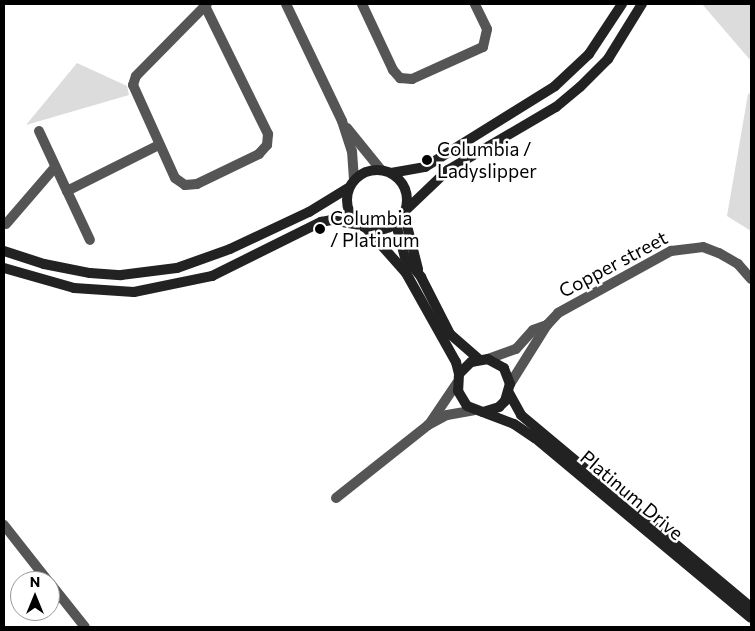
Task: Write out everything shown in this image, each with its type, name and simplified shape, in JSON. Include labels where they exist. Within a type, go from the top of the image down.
[{"type":"main road","points":[[4,251],[52,266],[90,273],[121,275],[177,268],[230,249],[309,212],[351,184],[362,174],[425,167],[554,86],[589,54],[622,4]]},
{"type":"main road","points":[[4,268],[46,282],[104,292],[164,288],[212,276],[321,222],[331,220],[377,231],[396,224],[405,212],[448,170],[556,107],[580,87],[608,59],[642,4]]},
{"type":"main road","points":[[386,171],[404,187],[405,212],[421,277]]},
{"type":"main road","points":[[351,184],[347,208],[406,274],[456,362],[461,399],[479,411],[499,407],[510,388],[504,368],[484,359],[450,334],[421,277],[403,252],[396,224]]},
{"type":"main road","points":[[458,379],[464,367],[484,359]]},
{"type":"main road","name":"Platinum Drive","points":[[510,388],[521,415],[751,607]]},
{"type":"main road","name":"Platinum Drive","points":[[479,411],[514,424],[535,438],[751,618]]},
{"type":"street","points":[[286,4],[342,121],[352,151],[351,184]]},
{"type":"street","points":[[362,4],[393,70],[400,78],[412,79],[483,47],[487,29],[475,4]]},
{"type":"street","points":[[206,5],[268,134],[267,145],[259,154],[197,184],[185,185],[175,178],[134,93],[136,76],[206,5]]},
{"type":"street","points":[[342,121],[386,171]]},
{"type":"street","points":[[39,130],[90,240]]},
{"type":"street","points":[[67,191],[159,145]]},
{"type":"street","points":[[6,224],[55,167]]},
{"type":"street","name":"Copper street","points":[[546,326],[574,302],[678,249],[703,247],[719,253],[738,264],[751,279]]},
{"type":"street","points":[[484,359],[516,349],[533,330],[546,326]]},
{"type":"street","points":[[510,388],[546,326]]},
{"type":"street","points":[[428,425],[458,379]]},
{"type":"street","points":[[336,498],[428,425],[448,415],[479,411]]},
{"type":"street","points":[[4,525],[40,571]]},
{"type":"street","points":[[60,596],[85,627]]},
{"type":"shaded area","points":[[702,4],[751,4],[751,61]]},
{"type":"shaded area","points":[[77,63],[127,86],[129,95],[26,125]]},
{"type":"shaded area","points":[[751,93],[751,231],[727,216],[748,94]]},
{"type":"place","name":"Columbia / Ladyslipper","points":[[427,160]]},
{"type":"place","name":"Columbia / Platinum","points":[[320,229]]}]
